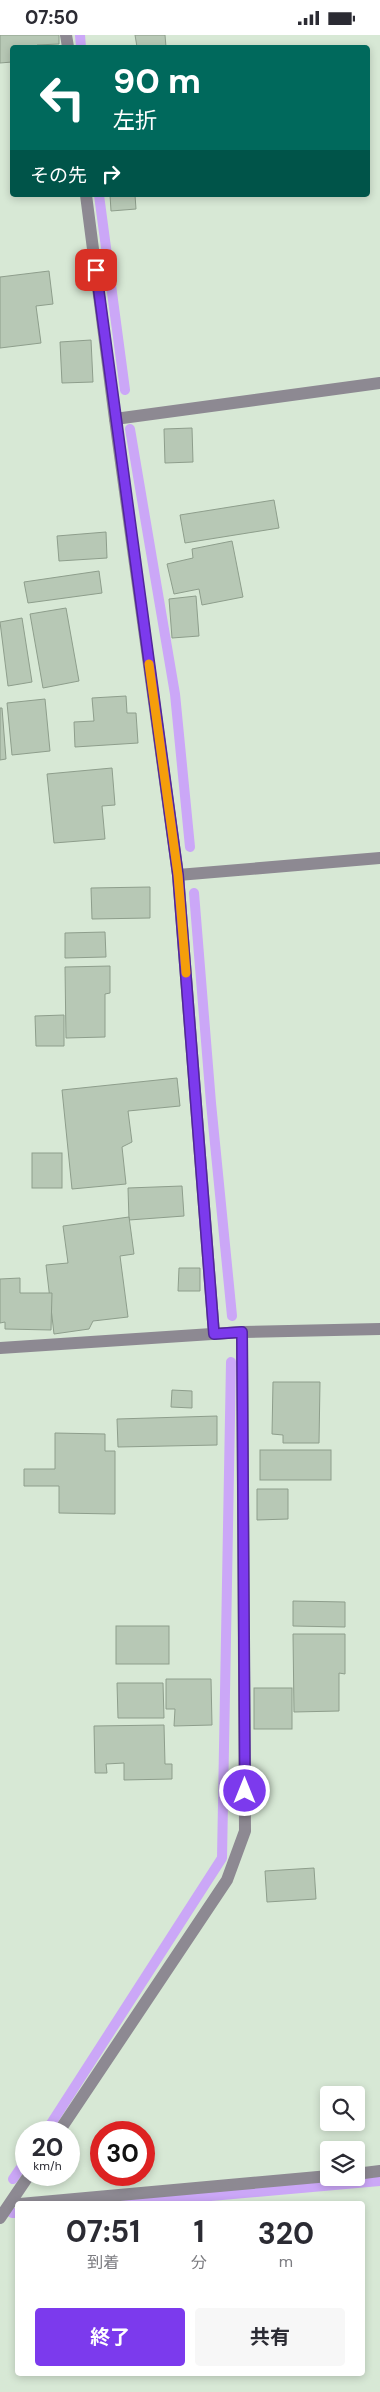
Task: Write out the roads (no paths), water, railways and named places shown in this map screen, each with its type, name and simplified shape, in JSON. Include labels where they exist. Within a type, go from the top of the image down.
[{"type":"street","points":[[86,197],[114,419],[178,875],[214,1334]]},
{"type":"street","points":[[114,419],[380,383]]},
{"type":"street","points":[[178,875],[380,858]]},
{"type":"street","points":[[0,1347],[242,1332],[380,1329]]},
{"type":"street","points":[[66,2121],[228,1880],[245,1831],[242,1332]]},
{"type":"street","points":[[365,2173],[380,2171]]},
{"type":"street","points":[[56,2201],[320,2177]]},
{"type":"street","points":[[0,2218],[12,2205],[23,2186]]},
{"type":"waterway","points":[[80,35],[81,45]]},
{"type":"waterway","points":[[99,197],[125,390]]},
{"type":"waterway","points":[[130,429],[175,694],[190,847]]},
{"type":"waterway","points":[[194,893],[211,1103],[232,1316]]},
{"type":"waterway","points":[[53,2121],[222,1858],[231,1362]]},
{"type":"waterway","points":[[155,2201],[380,2181]]}]
